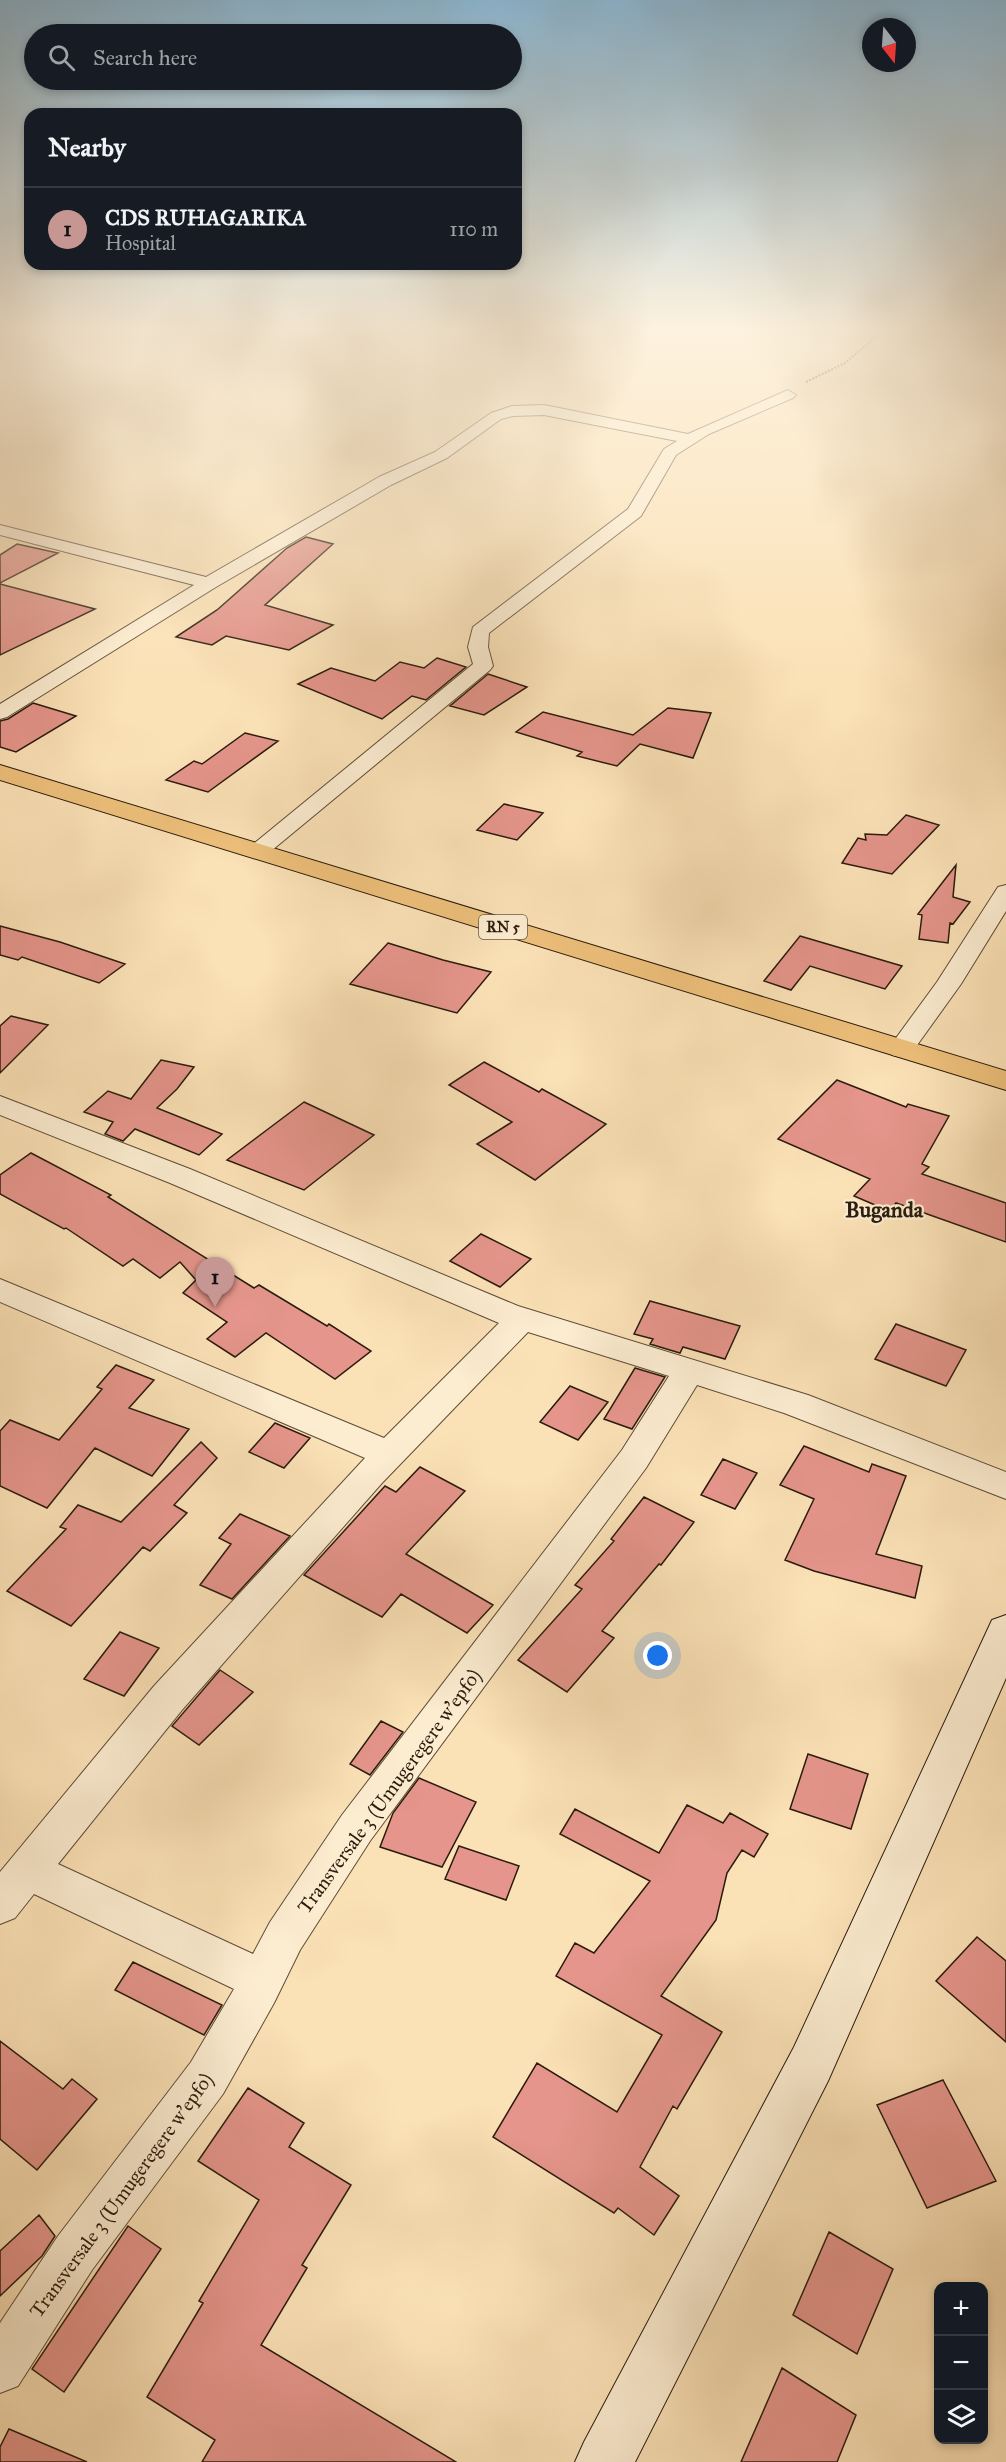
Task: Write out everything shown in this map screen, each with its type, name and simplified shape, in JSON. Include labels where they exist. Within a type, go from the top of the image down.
[{"type":"main road","name":"RN 5","points":[[0,772],[1006,1082]]},
{"type":"street","points":[[0,713],[209,583],[385,481],[441,455],[459,442]]},
{"type":"street","points":[[257,851],[483,666],[478,647],[480,631],[635,512],[670,452],[686,442]]},
{"type":"street","points":[[0,530],[209,583]]},
{"type":"street","points":[[901,1049],[948,984],[1006,892]]},
{"type":"street","points":[[0,1105],[180,1176],[522,1319],[796,1404],[1006,1486]]},
{"type":"street","points":[[7,1302],[389,1454]]},
{"type":"street","points":[[0,1904],[168,1698],[389,1454],[522,1319]]},
{"type":"street","name":"Transversale 3 (Umugeregere w'epfo)","points":[[0,2368],[75,2253],[207,2078],[285,1936],[356,1828],[634,1459],[690,1370]]},
{"type":"street","points":[[604,2462],[811,2064],[1006,1632]]},
{"type":"street","points":[[28,1871],[262,1980]]},
{"type":"building","points":[[306,537],[333,544],[265,605],[333,625],[289,650],[226,636],[212,645],[176,637],[217,610],[287,548]]},
{"type":"building","points":[[17,544],[58,553],[0,583],[0,555]]},
{"type":"building","points":[[0,584],[95,609],[0,655]]},
{"type":"building","points":[[437,658],[466,667],[426,700],[412,696],[382,719],[298,684],[331,668],[375,681],[400,662],[424,668]]},
{"type":"building","points":[[488,674],[527,687],[484,715],[450,706]]},
{"type":"building","points":[[33,703],[76,716],[16,752],[0,747],[0,721],[8,719]]},
{"type":"building","points":[[668,708],[711,713],[693,758],[640,744],[617,766],[577,756],[582,752],[516,732],[543,712],[633,735]]},
{"type":"building","points":[[245,733],[278,741],[208,792],[166,780],[194,761],[202,764]]},
{"type":"building","points":[[504,804],[543,813],[517,840],[477,830]]},
{"type":"building","points":[[906,815],[939,825],[892,874],[842,863],[858,838],[866,840],[865,834],[887,835]]},
{"type":"building","points":[[956,865],[953,897],[970,902],[953,924],[950,923],[948,943],[919,939],[922,915],[918,914]]},
{"type":"building","points":[[0,926],[60,942],[125,964],[99,983],[22,957],[18,960],[0,955]]},
{"type":"building","points":[[800,936],[902,966],[885,989],[810,966],[791,990],[764,981]]},
{"type":"building","points":[[388,943],[491,972],[457,1013],[350,984]]},
{"type":"building","points":[[11,1016],[48,1025],[0,1073],[0,1026]]},
{"type":"building","points":[[161,1060],[194,1067],[177,1089],[157,1108],[222,1134],[199,1155],[135,1129],[123,1141],[105,1134],[113,1122],[84,1112],[108,1091],[131,1099]]},
{"type":"building","points":[[484,1062],[539,1092],[542,1089],[606,1124],[535,1180],[477,1144],[512,1122],[449,1085]]},
{"type":"building","points":[[837,1080],[906,1107],[908,1104],[949,1116],[922,1164],[929,1167],[922,1174],[1006,1203],[1006,1242],[896,1203],[889,1211],[854,1196],[870,1179],[778,1139]]},
{"type":"building","points":[[304,1102],[374,1135],[304,1190],[227,1160]]},
{"type":"building","points":[[31,1153],[111,1195],[108,1197],[254,1288],[259,1285],[327,1326],[329,1324],[371,1351],[335,1379],[266,1333],[235,1357],[207,1339],[227,1322],[183,1293],[196,1280],[180,1262],[160,1278],[133,1259],[123,1266],[66,1228],[64,1229],[0,1194],[0,1175]]},
{"type":"building","points":[[481,1234],[531,1259],[500,1287],[450,1261]]},
{"type":"building","points":[[650,1301],[740,1326],[725,1359],[683,1347],[680,1353],[650,1344],[653,1339],[634,1334]]},
{"type":"building","points":[[896,1324],[966,1350],[946,1386],[875,1359]]},
{"type":"building","points":[[116,1365],[154,1380],[129,1408],[189,1429],[152,1476],[95,1448],[47,1508],[0,1486],[0,1431],[10,1420],[59,1440],[102,1389],[97,1387]]},
{"type":"building","points":[[635,1368],[665,1377],[632,1429],[604,1419]]},
{"type":"building","points":[[570,1386],[608,1402],[578,1440],[540,1422]]},
{"type":"building","points":[[275,1423],[310,1438],[284,1468],[249,1452]]},
{"type":"building","points":[[201,1442],[217,1458],[174,1505],[187,1513],[150,1551],[143,1547],[71,1626],[7,1591],[66,1529],[60,1527],[78,1505],[121,1522]]},
{"type":"building","points":[[804,1446],[869,1472],[872,1464],[906,1476],[876,1554],[922,1566],[915,1598],[814,1571],[785,1560],[814,1499],[780,1485]]},
{"type":"building","points":[[723,1459],[757,1473],[735,1509],[701,1495]]},
{"type":"building","points":[[420,1467],[465,1491],[406,1554],[493,1605],[467,1633],[401,1594],[382,1617],[304,1575],[385,1486],[396,1492]]},
{"type":"building","points":[[644,1497],[694,1522],[661,1565],[659,1564],[602,1631],[614,1638],[567,1692],[518,1660],[582,1589],[575,1585],[614,1541],[611,1539]]},
{"type":"building","points":[[240,1514],[290,1536],[232,1599],[200,1585],[231,1544],[219,1538]]},
{"type":"building","points":[[120,1632],[159,1648],[124,1696],[84,1679]]},
{"type":"building","points":[[220,1670],[253,1692],[199,1745],[172,1726]]},
{"type":"building","points":[[381,1721],[403,1732],[370,1775],[350,1764]]},
{"type":"building","points":[[808,1754],[868,1774],[851,1829],[790,1809]]},
{"type":"building","points":[[419,1778],[476,1802],[442,1867],[380,1847],[393,1813]]},
{"type":"building","points":[[687,1805],[723,1823],[730,1813],[768,1834],[754,1857],[742,1850],[727,1873],[716,1920],[661,1996],[722,2032],[677,2109],[673,2106],[640,2167],[679,2196],[654,2235],[618,2208],[614,2213],[493,2137],[537,2063],[617,2112],[662,2035],[556,1976],[575,1943],[594,1953],[650,1881],[560,1834],[575,1809],[659,1853]]},
{"type":"building","points":[[459,1846],[519,1866],[506,1900],[445,1879]]},
{"type":"building","points":[[977,1937],[1006,1961],[1006,2042],[936,1981]]},
{"type":"building","points":[[133,1962],[222,2005],[204,2035],[115,1990]]},
{"type":"building","points":[[0,2041],[63,2089],[72,2079],[97,2099],[37,2170],[0,2139]]},
{"type":"building","points":[[943,2080],[996,2181],[927,2208],[877,2105]]},
{"type":"building","points":[[248,2088],[304,2123],[289,2147],[351,2185],[302,2265],[307,2268],[261,2345],[456,2462],[202,2462],[215,2440],[147,2397],[203,2303],[199,2301],[259,2200],[198,2161]]},
{"type":"building","points":[[39,2215],[55,2236],[42,2256],[0,2296],[0,2251]]},
{"type":"building","points":[[128,2226],[161,2249],[64,2392],[32,2369]]},
{"type":"building","points":[[829,2232],[893,2269],[857,2354],[793,2315]]},
{"type":"building","points":[[782,2368],[856,2415],[837,2462],[741,2462]]},
{"type":"building","points":[[9,2429],[87,2462],[0,2462],[0,2447]]},
{"type":"place","name":"CDS RUHAGARIKA","points":[[215,1307]]},
{"type":"district","name":"Buganda","points":[[884,1209]]}]
